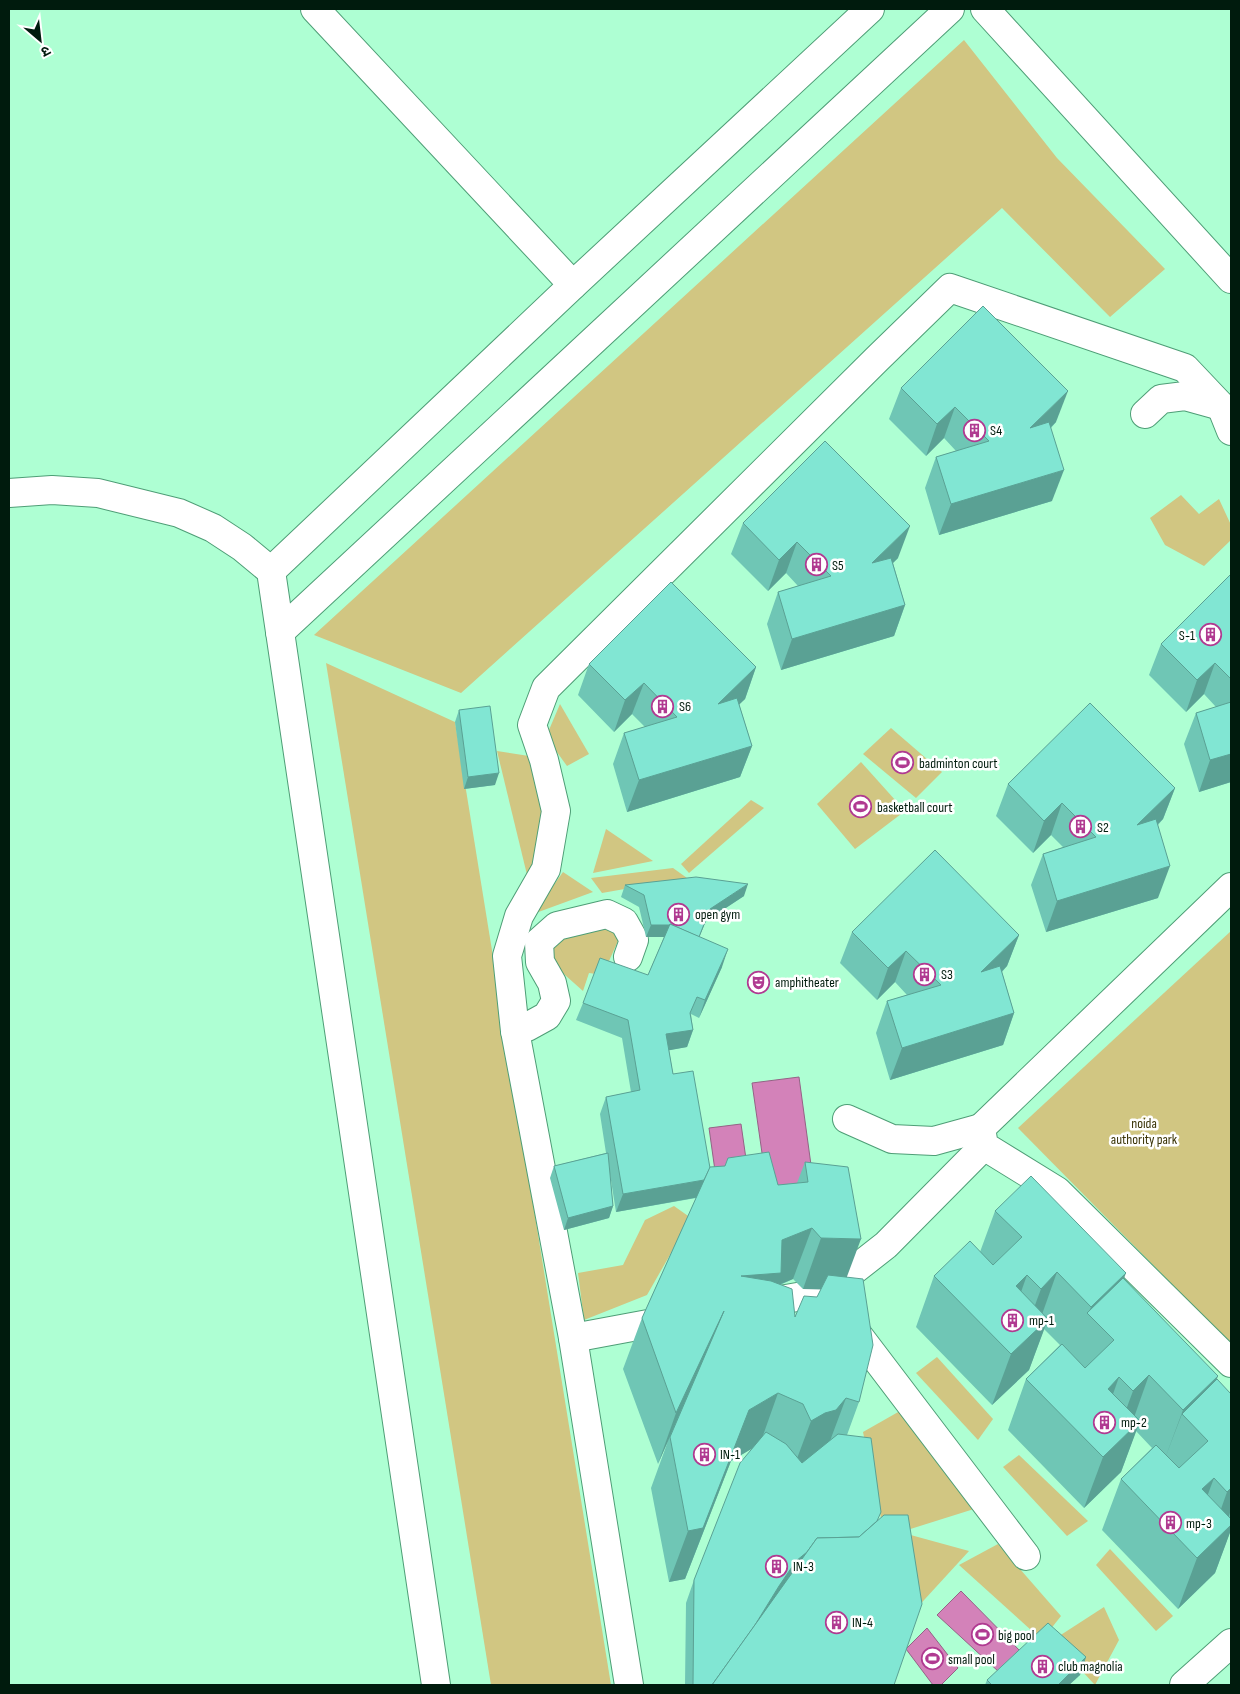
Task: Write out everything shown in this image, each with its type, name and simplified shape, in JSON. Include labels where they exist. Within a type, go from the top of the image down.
[{"type":"street","points":[[316,9],[573,286]]},
{"type":"street","points":[[271,571],[870,9]]},
{"type":"street","points":[[280,632],[950,9]]},
{"type":"street","points":[[985,9],[1231,279]]},
{"type":"street","points":[[629,1685],[573,1338],[515,1031],[507,956],[519,916],[546,868],[556,811],[544,760],[532,725],[546,688],[950,288],[1185,368],[1221,406],[1231,431]]},
{"type":"street","points":[[1145,414],[1161,399],[1185,396],[1221,406]]},
{"type":"street","points":[[9,493],[52,490],[98,493],[179,513],[213,528],[242,547],[271,571],[436,1685]]},
{"type":"street","points":[[729,1310],[826,1292],[886,1245],[983,1137],[1231,887]]},
{"type":"street","points":[[515,1031],[547,1016],[556,1001],[552,983],[540,962],[539,942],[557,926],[607,914],[624,922],[634,940],[628,957]]},
{"type":"street","points":[[847,1119],[892,1139],[934,1141],[983,1137],[1057,1191],[1231,1363]]},
{"type":"street","points":[[826,1292],[1026,1556]]},
{"type":"street","points":[[573,1338],[700,1315]]},
{"type":"street","points":[[1184,1685],[1231,1643]]},
{"type":"green space","points":[[964,40],[1057,158],[1165,269],[1110,317],[1002,208],[461,693],[314,635]]},
{"type":"green space","points":[[1181,495],[1199,514],[1219,499],[1231,525],[1231,540],[1204,566],[1165,545],[1150,518]]},
{"type":"green space","points":[[326,663],[455,722],[611,1685],[491,1685]]},
{"type":"green space","points":[[560,704],[589,754],[567,766],[546,737]]},
{"type":"green space","name":"badminton court","points":[[891,728],[942,772],[916,798],[863,754]]},
{"type":"green space","points":[[497,751],[529,756],[545,812],[529,883]]},
{"type":"green space","name":"basketball court","points":[[861,762],[905,811],[855,849],[817,804]]},
{"type":"green space","points":[[751,800],[764,808],[689,873],[681,864]]},
{"type":"green space","points":[[606,829],[653,861],[593,873]]},
{"type":"green space","points":[[673,868],[687,878],[602,893],[591,878]]},
{"type":"green space","points":[[563,872],[593,892],[533,914]]},
{"type":"green space","points":[[593,924],[622,932],[609,961],[618,977],[589,973],[583,991],[547,959],[556,935]]},
{"type":"green space","name":"noida authority park","points":[[1231,931],[1231,1344],[1018,1128]]},
{"type":"green space","points":[[674,1206],[691,1218],[647,1295],[584,1320],[578,1273],[623,1265],[645,1220]]},
{"type":"green space","points":[[937,1357],[993,1419],[978,1440],[916,1373]]},
{"type":"green space","points":[[907,1407],[974,1509],[885,1537],[863,1432]]},
{"type":"green space","points":[[1019,1455],[1088,1521],[1067,1536],[1003,1467]]},
{"type":"green space","points":[[907,1534],[969,1551],[903,1623]]},
{"type":"green space","points":[[998,1544],[1061,1616],[1042,1640],[959,1565]]},
{"type":"green space","points":[[1110,1549],[1173,1616],[1156,1631],[1096,1565]]},
{"type":"green space","points":[[1104,1607],[1119,1640],[1095,1685],[1053,1640]]},
{"type":"shaded area","points":[[799,1077],[817,1209],[771,1216],[752,1083]]},
{"type":"shaded area","points":[[741,1124],[750,1187],[718,1192],[709,1128]]},
{"type":"shaded area","name":"big pool","points":[[961,1591],[1025,1656],[999,1672],[937,1615]]},
{"type":"shaded area","name":"small pool","points":[[927,1628],[958,1668],[941,1685],[933,1685],[906,1649]]},
{"type":"building","name":"S4","points":[[983,306],[1068,391],[1030,428],[1049,422],[1064,470],[951,504],[936,457],[989,441],[955,407],[937,424],[901,388]]},
{"type":"building","name":"S5","points":[[825,441],[910,526],[872,563],[891,558],[905,605],[792,639],[778,592],[831,576],[797,542],[779,560],[743,523]]},
{"type":"building","points":[[1231,574],[1231,679],[1215,663],[1197,680],[1161,644]]},
{"type":"building","name":"S6","points":[[671,582],[756,667],[718,704],[737,698],[752,746],[639,780],[624,733],[677,717],[644,683],[625,700],[589,664]]},
{"type":"building","points":[[1231,702],[1231,754],[1210,760],[1196,713]]},
{"type":"building","name":"S2","points":[[1090,703],[1175,788],[1137,825],[1156,819],[1170,866],[1057,901],[1043,854],[1096,837],[1062,803],[1044,821],[1008,784]]},
{"type":"building","points":[[490,706],[499,773],[468,777],[459,710]]},
{"type":"building","name":"S3","points":[[935,850],[1019,935],[981,972],[1000,966],[1014,1013],[902,1048],[887,1001],[941,985],[906,951],[888,968],[852,932]]},
{"type":"building","name":"open gym","points":[[696,877],[748,884],[710,909],[699,937],[670,924],[651,925],[644,895],[625,885]]},
{"type":"building","points":[[670,924],[728,949],[705,1000],[697,997],[690,1013],[693,1030],[666,1034],[673,1074],[693,1071],[710,1168],[704,1180],[623,1194],[606,1097],[640,1090],[628,1020],[583,1003],[600,958],[648,975]]},
{"type":"building","points":[[769,1152],[778,1185],[808,1182],[805,1162],[848,1167],[861,1239],[821,1238],[812,1228],[782,1240],[781,1273],[741,1276],[771,1281],[792,1289],[795,1317],[804,1296],[817,1297],[828,1275],[863,1279],[873,1345],[859,1402],[846,1398],[836,1410],[825,1413],[811,1421],[803,1404],[778,1393],[749,1410],[703,1528],[688,1531],[670,1437],[724,1311],[676,1413],[642,1318],[710,1167],[725,1166],[728,1158]]},
{"type":"building","points":[[608,1153],[613,1206],[568,1218],[554,1166]]},
{"type":"building","points":[[1031,1176],[1126,1273],[1091,1307],[1057,1272],[1041,1289],[1027,1275],[1016,1286],[1048,1319],[1011,1354],[934,1276],[970,1241],[993,1265],[1022,1237],[995,1211]]},
{"type":"building","points":[[1123,1278],[1218,1376],[1183,1410],[1149,1375],[1133,1391],[1119,1377],[1108,1389],[1140,1421],[1103,1457],[1026,1379],[1062,1344],[1085,1368],[1114,1340],[1087,1313]]},
{"type":"building","points":[[1217,1379],[1231,1394],[1231,1488],[1227,1492],[1214,1478],[1202,1489],[1231,1519],[1231,1525],[1197,1558],[1121,1479],[1156,1445],[1179,1468],[1208,1441],[1182,1414]]},
{"type":"building","name":"IN-3","points":[[766,1432],[786,1444],[802,1463],[838,1434],[871,1438],[881,1512],[877,1521],[859,1537],[817,1538],[807,1552],[796,1561],[755,1625],[712,1685],[693,1685],[694,1580],[740,1463]]},
{"type":"building","name":"IN-4","points":[[884,1515],[908,1515],[922,1604],[894,1685],[712,1685],[817,1538],[859,1537]]},
{"type":"building","points":[[1048,1623],[1086,1657],[1058,1685],[992,1685],[987,1680]]},
{"type":"place","name":"S4","points":[[974,430]]},
{"type":"place","name":"S5","points":[[816,565]]},
{"type":"place","name":"S-1","points":[[1211,635]]},
{"type":"place","name":"S6","points":[[663,706]]},
{"type":"place","name":"badminton court","points":[[903,763]]},
{"type":"place","name":"basketball court","points":[[861,807]]},
{"type":"place","name":"S2","points":[[1081,827]]},
{"type":"place","name":"open gym","points":[[679,914]]},
{"type":"place","name":"S3","points":[[925,974]]},
{"type":"place","name":"amphitheater","points":[[759,982]]},
{"type":"place","name":"mp-1","points":[[1013,1320]]},
{"type":"place","name":"mp-2","points":[[1105,1422]]},
{"type":"place","name":"IN-1","points":[[704,1454]]},
{"type":"place","name":"mp-3","points":[[1170,1523]]},
{"type":"place","name":"IN-3","points":[[777,1566]]},
{"type":"place","name":"IN-4","points":[[836,1622]]},
{"type":"place","name":"big pool","points":[[982,1635]]},
{"type":"place","name":"small pool","points":[[932,1659]]},
{"type":"place","name":"club magnolia","points":[[1042,1666]]}]
